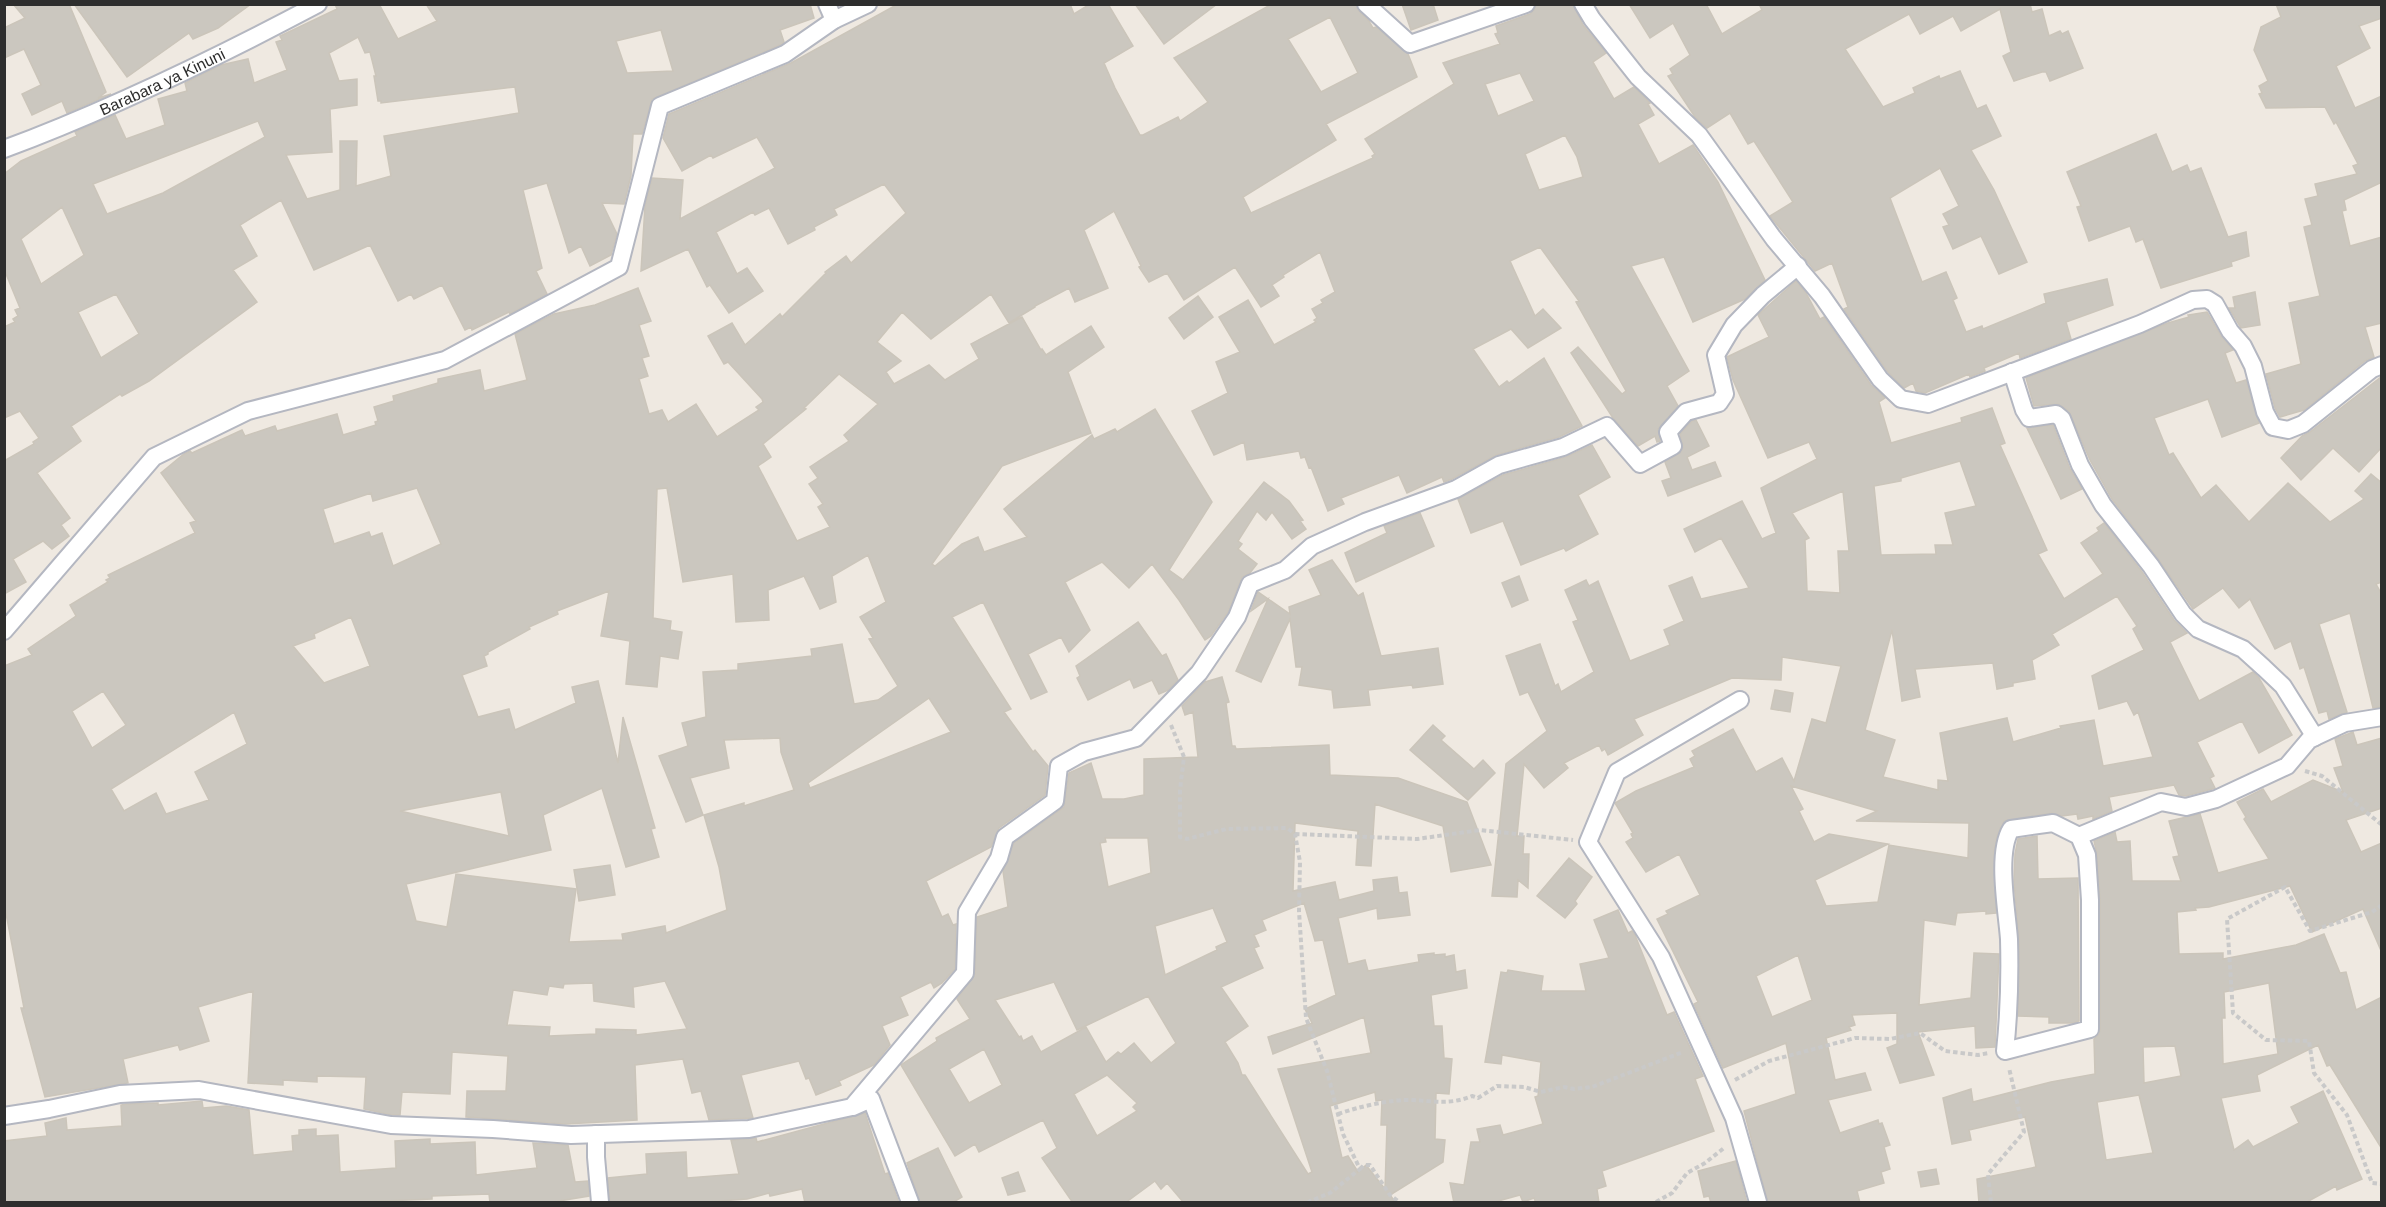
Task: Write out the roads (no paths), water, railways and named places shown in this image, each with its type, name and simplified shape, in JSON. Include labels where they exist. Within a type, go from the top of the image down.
[{"type":"street","name":"Barabara ya Kinuni","points":[[4,149],[71,124],[230,51],[318,4]]},
{"type":"street","points":[[827,4],[834,21]]},
{"type":"street","points":[[4,632],[154,457],[248,411],[444,360],[620,267],[660,106],[786,54],[834,21],[868,4]]},
{"type":"street","points":[[1366,4],[1410,44],[1526,4]]},
{"type":"street","points":[[1583,4],[1592,19],[1638,77],[1699,135],[1880,379],[1901,399],[1928,405],[2140,324],[2193,300],[2207,299],[2215,304],[2230,331],[2243,346],[2253,366],[2265,412],[2273,427],[2288,430],[2303,424],[2372,369],[2382,365]]},
{"type":"street","points":[[852,1107],[965,973],[967,912],[999,858],[1005,837],[1055,801],[1059,766],[1084,752],[1136,738],[1199,673],[1237,617],[1250,584],[1285,570],[1312,546],[1365,522],[1456,489],[1499,465],[1563,447],[1607,426],[1640,464],[1673,446],[1668,432],[1686,412],[1719,403],[1725,394],[1716,355],[1734,325],[1763,295],[1798,266]]},
{"type":"street","points":[[2012,372],[2024,411],[2029,418],[2056,414],[2062,419],[2080,465],[2103,505],[2151,566],[2183,614],[2198,629],[2243,649],[2264,668],[2283,686],[2315,737]]},
{"type":"street","points":[[1740,700],[1617,772],[1588,842],[1661,957],[1734,1118],[1758,1203]]},
{"type":"street","points":[[2079,836],[2087,855],[2089,888],[2090,1029],[2005,1051],[2009,1015],[2009,941],[2003,875],[2007,836],[2011,829],[2053,823],[2079,836],[2161,802],[2186,807],[2216,799],[2287,766],[2309,740],[2315,737],[2345,723],[2382,717]]},
{"type":"street","points":[[4,1116],[120,1094],[199,1090],[391,1125],[493,1129],[570,1136],[749,1129],[852,1107],[871,1099],[910,1203]]},
{"type":"street","points":[[596,1134],[600,1203]]}]
